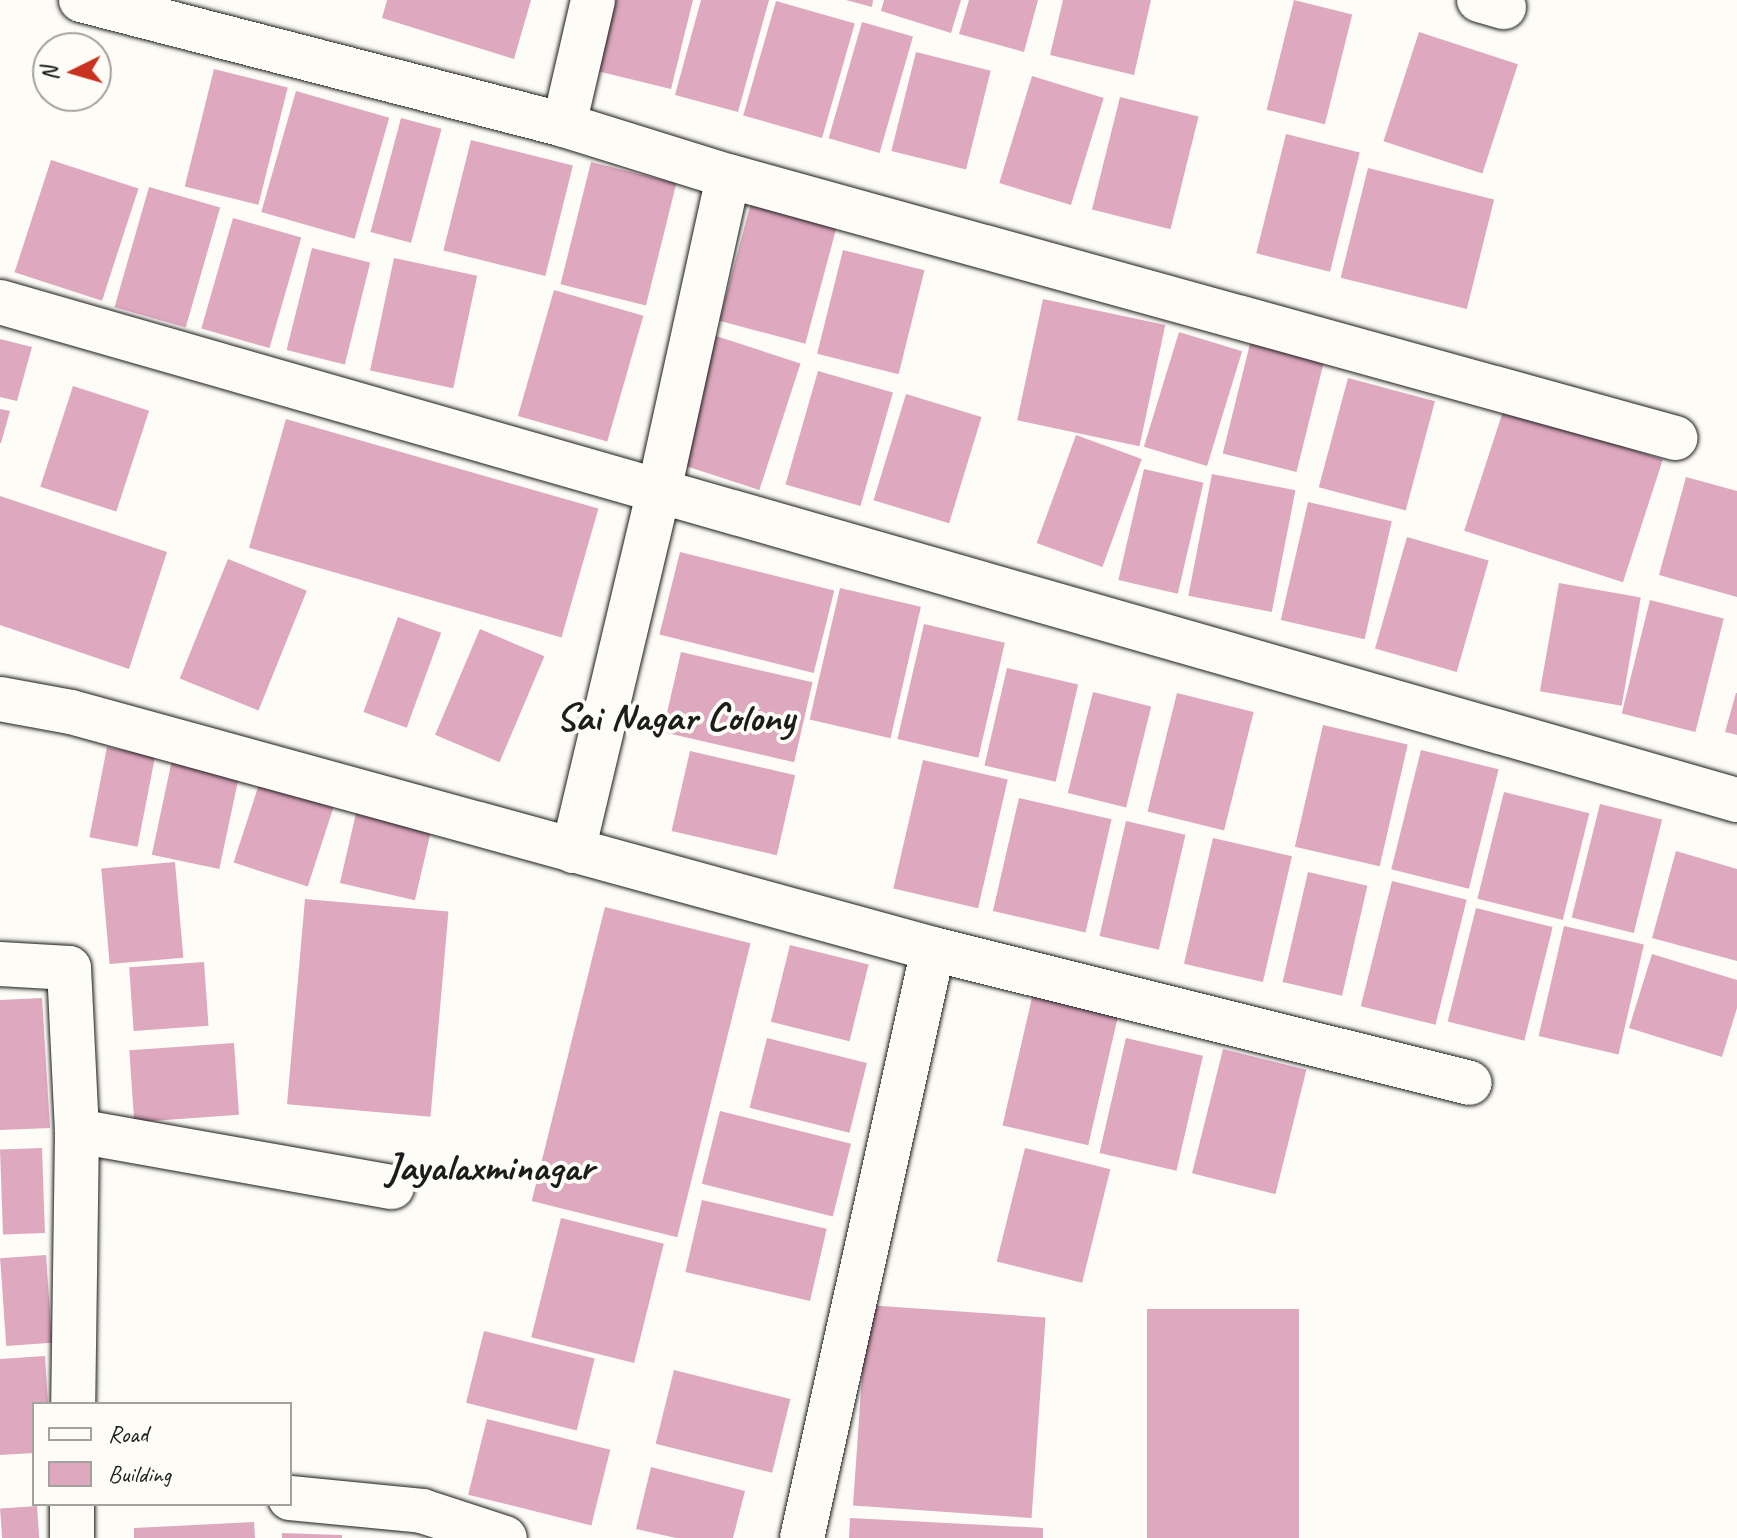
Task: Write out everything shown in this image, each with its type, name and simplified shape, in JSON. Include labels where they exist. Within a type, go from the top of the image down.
[{"type":"street","points":[[81,0],[564,125],[728,176],[1675,438]]},
{"type":"street","points":[[564,125],[593,0]]},
{"type":"street","points":[[573,851],[659,491],[728,176]]},
{"type":"street","points":[[0,302],[1737,800]]},
{"type":"street","points":[[0,699],[71,712],[933,949],[1470,1083]]},
{"type":"street","points":[[802,1538],[933,949]]},
{"type":"street","points":[[0,964],[69,968],[77,1131],[73,1402]]},
{"type":"street","points":[[77,1131],[392,1187]]},
{"type":"street","points":[[292,1498],[422,1511],[505,1538]]},
{"type":"street","points":[[72,1506],[72,1538]]},
{"type":"building","points":[[387,0],[531,0],[514,59],[382,18]]},
{"type":"building","points":[[615,0],[693,0],[671,89],[597,71]]},
{"type":"building","points":[[701,0],[769,0],[738,112],[675,95]]},
{"type":"building","points":[[846,0],[873,0],[872,7]]},
{"type":"building","points":[[884,0],[961,0],[951,33],[881,11]]},
{"type":"building","points":[[969,0],[1038,0],[1024,52],[959,34]]},
{"type":"building","points":[[1063,0],[1151,0],[1134,75],[1050,55]]},
{"type":"building","points":[[1294,0],[1352,15],[1325,124],[1267,110]]},
{"type":"building","points":[[776,1],[855,24],[822,138],[743,115]]},
{"type":"building","points":[[862,22],[913,37],[880,153],[829,138]]},
{"type":"building","points":[[1419,32],[1518,64],[1482,174],[1383,141]]},
{"type":"building","points":[[916,52],[991,71],[966,170],[891,151]]},
{"type":"building","points":[[214,69],[288,87],[258,205],[185,186]]},
{"type":"building","points":[[1032,76],[1104,98],[1071,205],[999,183]]},
{"type":"building","points":[[296,91],[389,118],[355,239],[261,212]]},
{"type":"building","points":[[1120,97],[1199,117],[1171,229],[1092,210]]},
{"type":"building","points":[[401,118],[442,129],[411,243],[370,232]]},
{"type":"building","points":[[1286,134],[1360,152],[1330,272],[1256,253]]},
{"type":"building","points":[[471,140],[573,165],[545,276],[443,251]]},
{"type":"building","points":[[51,160],[138,188],[102,301],[15,272]]},
{"type":"building","points":[[591,162],[676,183],[646,306],[561,284]]},
{"type":"building","points":[[1368,168],[1494,199],[1467,309],[1341,278]]},
{"type":"building","points":[[149,187],[220,207],[186,328],[115,307]]},
{"type":"building","points":[[752,199],[838,222],[805,344],[719,321]]},
{"type":"building","points":[[233,218],[301,238],[270,348],[201,329]]},
{"type":"building","points":[[312,248],[370,263],[345,364],[287,350]]},
{"type":"building","points":[[843,250],[925,270],[899,374],[817,354]]},
{"type":"building","points":[[394,258],[477,276],[453,388],[370,370]]},
{"type":"building","points":[[554,290],[643,316],[607,442],[518,416]]},
{"type":"building","points":[[1043,299],[1165,325],[1139,446],[1017,420]]},
{"type":"building","points":[[1179,332],[1242,351],[1207,466],[1144,447]]},
{"type":"building","points":[[713,335],[800,363],[759,490],[672,461]]},
{"type":"building","points":[[0,339],[32,347],[17,401],[0,397]]},
{"type":"building","points":[[1251,340],[1325,358],[1296,472],[1223,454]]},
{"type":"building","points":[[818,371],[893,392],[860,506],[785,484]]},
{"type":"building","points":[[1348,378],[1435,401],[1406,510],[1319,487]]},
{"type":"building","points":[[73,386],[149,411],[116,512],[40,487]]},
{"type":"building","points":[[906,394],[982,417],[949,523],[874,500]]},
{"type":"building","points":[[1504,408],[1663,460],[1623,582],[1464,531]]},
{"type":"building","points":[[0,409],[10,411],[1,443],[0,443]]},
{"type":"building","points":[[286,419],[598,509],[561,637],[249,548]]},
{"type":"building","points":[[1076,435],[1142,459],[1102,567],[1037,543]]},
{"type":"building","points":[[1144,469],[1203,483],[1178,594],[1118,580]]},
{"type":"building","points":[[1212,474],[1295,490],[1272,612],[1188,596]]},
{"type":"building","points":[[1686,477],[1737,491],[1737,597],[1659,575]]},
{"type":"building","points":[[0,496],[167,552],[129,669],[0,625]]},
{"type":"building","points":[[1308,502],[1392,521],[1365,639],[1281,620]]},
{"type":"building","points":[[1407,537],[1489,560],[1457,672],[1375,649]]},
{"type":"building","points":[[680,552],[834,590],[814,673],[659,634]]},
{"type":"building","points":[[228,559],[307,591],[258,710],[180,679]]},
{"type":"building","points":[[1559,583],[1641,597],[1622,706],[1540,691]]},
{"type":"building","points":[[840,588],[921,607],[891,738],[810,720]]},
{"type":"building","points":[[1650,600],[1724,618],[1695,732],[1622,714]]},
{"type":"building","points":[[398,617],[441,633],[407,728],[363,712]]},
{"type":"building","points":[[924,624],[1005,643],[978,758],[897,739]]},
{"type":"building","points":[[480,629],[544,656],[500,762],[435,735]]},
{"type":"building","points":[[681,652],[813,682],[794,762],[663,732]]},
{"type":"building","points":[[1007,668],[1078,684],[1056,782],[985,765]]},
{"type":"building","points":[[1093,692],[1151,707],[1126,807],[1068,793]]},
{"type":"building","points":[[1177,693],[1254,712],[1224,830],[1147,811]]},
{"type":"building","points":[[1737,693],[1737,735],[1725,732]]},
{"type":"building","points":[[1323,725],[1408,745],[1380,866],[1295,847]]},
{"type":"building","points":[[107,747],[155,756],[138,847],[89,837]]},
{"type":"building","points":[[1421,750],[1499,769],[1469,889],[1391,869]]},
{"type":"building","points":[[690,751],[795,775],[777,855],[672,831]]},
{"type":"building","points":[[173,755],[240,769],[219,869],[152,855]]},
{"type":"building","points":[[923,760],[1008,780],[978,908],[893,889]]},
{"type":"building","points":[[262,775],[336,799],[308,887],[234,862]]},
{"type":"building","points":[[1504,792],[1589,813],[1563,920],[1477,899]]},
{"type":"building","points":[[1019,798],[1112,819],[1085,932],[993,911]]},
{"type":"building","points":[[1600,804],[1662,819],[1634,933],[1572,918]]},
{"type":"building","points":[[357,809],[432,826],[415,900],[340,883]]},
{"type":"building","points":[[1126,821],[1185,835],[1159,950],[1099,936]]},
{"type":"building","points":[[1213,838],[1292,856],[1263,982],[1184,964]]},
{"type":"building","points":[[1676,851],[1737,869],[1737,961],[1652,938]]},
{"type":"building","points":[[175,862],[183,958],[110,964],[101,868]]},
{"type":"building","points":[[1308,872],[1367,886],[1342,996],[1283,982]]},
{"type":"building","points":[[1392,881],[1467,900],[1436,1025],[1361,1006]]},
{"type":"building","points":[[305,899],[448,912],[430,1117],[287,1104]]},
{"type":"building","points":[[605,907],[751,943],[677,1237],[532,1201]]},
{"type":"building","points":[[1476,908],[1553,927],[1524,1041],[1448,1022]]},
{"type":"building","points":[[1564,926],[1644,944],[1618,1055],[1539,1036]]},
{"type":"building","points":[[790,945],[869,965],[849,1041],[771,1022]]},
{"type":"building","points":[[1652,954],[1737,980],[1737,1008],[1722,1057],[1629,1028]]},
{"type":"building","points":[[204,962],[208,1026],[134,1031],[129,967]]},
{"type":"building","points":[[1034,989],[1120,1009],[1088,1145],[1003,1125]]},
{"type":"building","points":[[42,998],[50,1128],[0,1130],[0,1000]]},
{"type":"building","points":[[767,1038],[867,1063],[850,1133],[750,1108]]},
{"type":"building","points":[[1126,1038],[1203,1056],[1176,1171],[1099,1153]]},
{"type":"building","points":[[234,1043],[239,1115],[134,1122],[129,1050]]},
{"type":"building","points":[[1223,1049],[1306,1070],[1275,1194],[1192,1173]]},
{"type":"building","points":[[720,1111],[851,1144],[833,1216],[702,1184]]},
{"type":"building","points":[[42,1148],[45,1233],[3,1234],[0,1149]]},
{"type":"building","points":[[1025,1148],[1110,1169],[1082,1283],[997,1262]]},
{"type":"building","points":[[702,1200],[827,1229],[810,1301],[685,1272]]},
{"type":"building","points":[[561,1218],[664,1244],[634,1363],[531,1337]]},
{"type":"building","points":[[46,1255],[52,1343],[6,1346],[0,1258]]},
{"type":"building","points":[[867,1305],[1046,1317],[1032,1518],[853,1506]]},
{"type":"building","points":[[1147,1309],[1299,1309],[1299,1538],[1147,1538]]},
{"type":"building","points":[[484,1331],[595,1359],[577,1430],[466,1403]]},
{"type":"building","points":[[45,1356],[48,1402],[32,1402],[32,1453],[0,1455],[0,1359]]},
{"type":"building","points":[[674,1370],[790,1399],[772,1473],[656,1444]]},
{"type":"building","points":[[487,1419],[610,1450],[591,1525],[468,1495]]},
{"type":"building","points":[[651,1467],[745,1491],[733,1538],[676,1538],[636,1529]]},
{"type":"building","points":[[37,1506],[39,1538],[2,1538],[0,1509]]},
{"type":"building","points":[[850,1518],[1043,1528],[1043,1538],[849,1538]]},
{"type":"building","points":[[254,1522],[255,1538],[134,1538],[134,1528]]},
{"type":"building","points":[[282,1533],[342,1535],[342,1538],[282,1538]]},
{"type":"district","name":"Sai Nagar Colony","points":[[675,717]]},
{"type":"district","name":"Jayalaxminagar","points":[[490,1167]]}]
